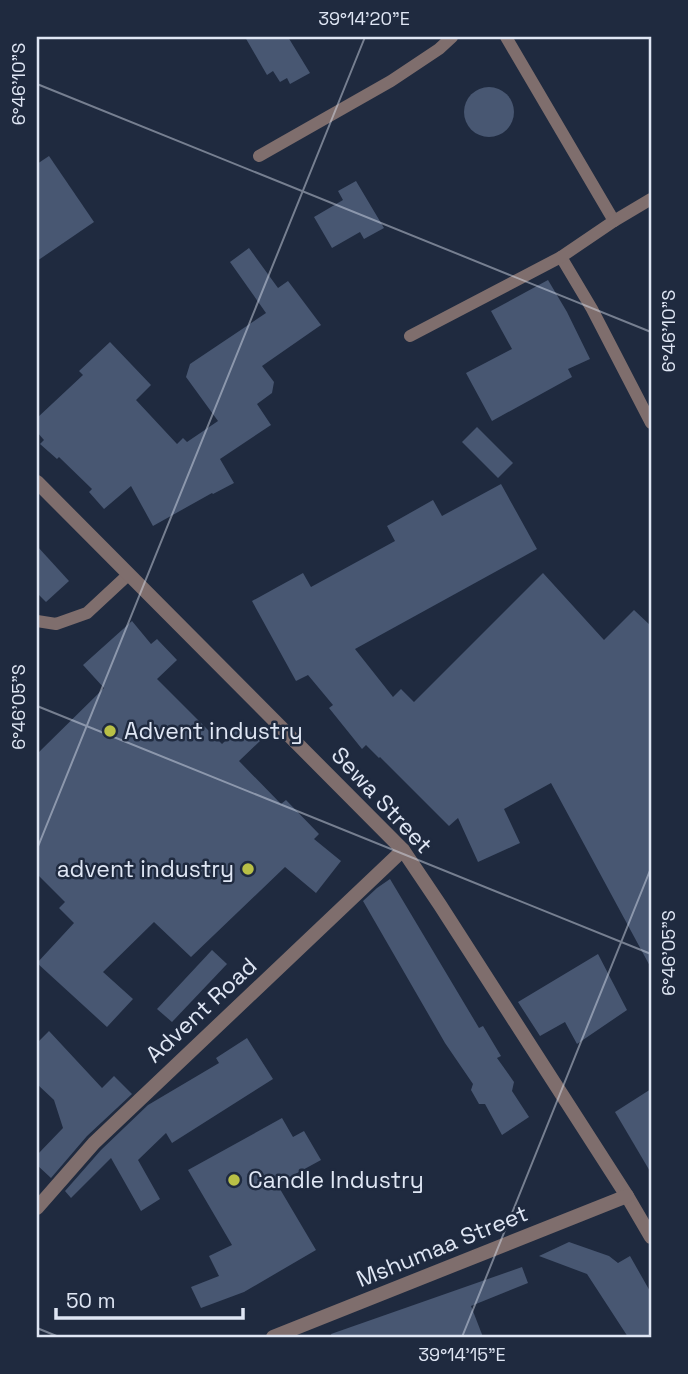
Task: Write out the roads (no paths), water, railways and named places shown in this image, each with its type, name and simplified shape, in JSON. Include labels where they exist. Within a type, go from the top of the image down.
[{"type":"street","name":"Sewa Street","points":[[37,482],[403,850],[651,1237]]},
{"type":"street","name":"Advent Road","points":[[37,1208],[94,1143],[403,850]]},
{"type":"street","name":"Mshumaa Street","points":[[273,1337],[627,1196]]},
{"type":"lane","points":[[259,156],[391,81],[439,49],[452,37]]},
{"type":"lane","points":[[506,37],[614,221]]},
{"type":"lane","points":[[410,336],[561,257],[651,199]]},
{"type":"lane","points":[[561,257],[592,309],[651,423]]},
{"type":"lane","points":[[37,621],[56,624],[87,613],[129,574]]},
{"type":"place","name":"Advent industry","points":[[110,731]]},
{"type":"place","name":"advent industry","points":[[248,869]]},
{"type":"place","name":"Candle Industry","points":[[234,1180]]}]
